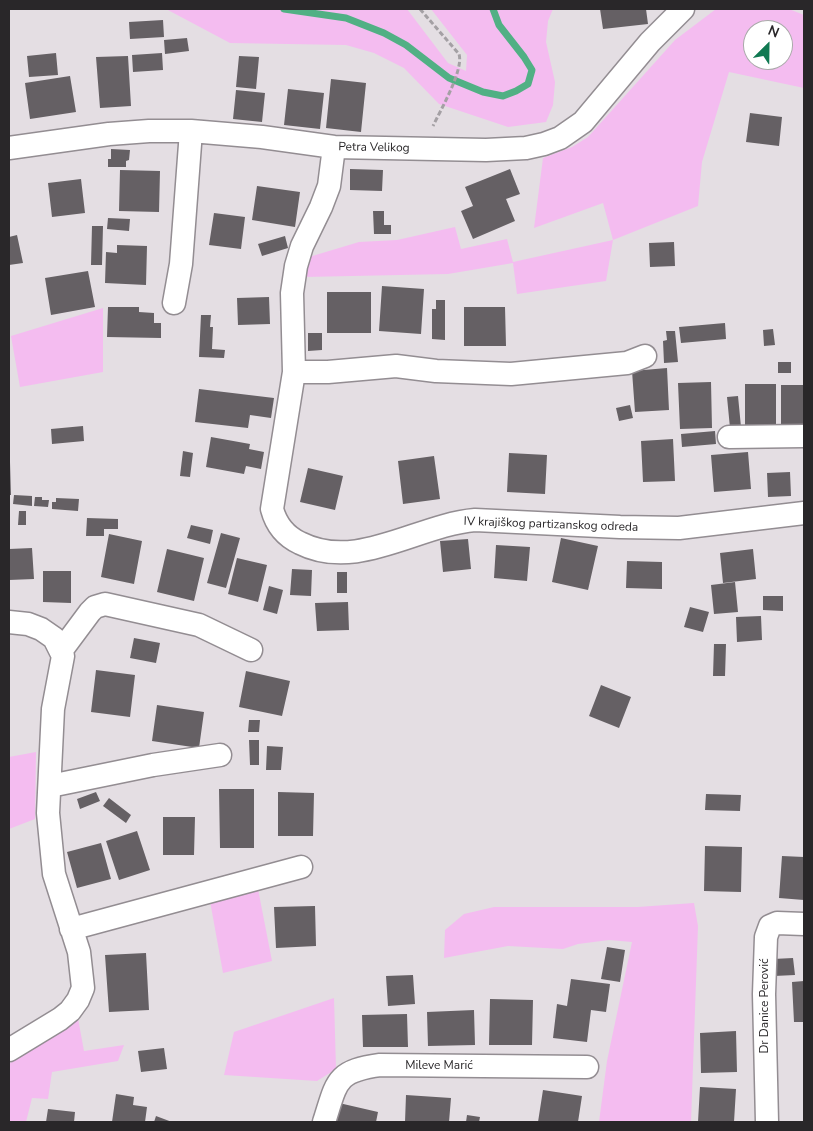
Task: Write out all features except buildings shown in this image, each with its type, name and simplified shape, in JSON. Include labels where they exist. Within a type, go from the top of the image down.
[{"type":"street","name":"Petra Velikog","points":[[9,148],[109,134],[149,131],[191,131],[262,137],[334,147],[486,150],[526,148],[560,138],[583,122],[650,42],[683,9]]},
{"type":"street","points":[[174,302],[181,264],[191,131]]},
{"type":"street","name":"IV krajiškog partizanskog odreda","points":[[334,147],[329,186],[302,246],[296,266],[292,293],[294,372],[272,509],[274,519],[292,539],[324,553],[369,549],[458,522],[475,520],[620,528],[679,528],[804,513]]},
{"type":"street","points":[[294,372],[328,372],[396,366],[436,371],[511,374],[627,363],[645,356]]},
{"type":"street","points":[[729,437],[804,436]]},
{"type":"street","points":[[61,651],[90,612],[95,607],[104,604],[199,625],[252,650]]},
{"type":"street","points":[[9,622],[28,624],[41,629],[54,638],[63,656],[53,709],[48,813],[54,874],[79,952],[83,988],[78,1000],[60,1019],[9,1050]]},
{"type":"street","points":[[50,786],[153,765],[220,756]]},
{"type":"street","points":[[71,929],[301,867]]},
{"type":"street","name":"Dr Danice Perović","points":[[767,1122],[764,994],[766,937],[770,926],[777,922],[804,924]]},
{"type":"street","name":"Mileve Marić","points":[[324,1122],[334,1092],[342,1078],[359,1068],[380,1065],[587,1067]]},
{"type":"path","points":[[420,9],[461,58],[458,71],[444,102]]},
{"type":"shaded area","points":[[166,9],[407,9],[448,63],[466,71],[467,55],[431,9],[553,9],[548,21],[546,42],[555,82],[553,105],[546,122],[508,127],[439,104],[404,68],[374,53],[346,45],[230,43]]},
{"type":"shaded area","points":[[716,9],[789,9],[804,15],[804,88],[729,72],[702,162],[698,206],[613,240],[603,203],[534,228],[543,158],[572,147],[588,137],[675,40]]},
{"type":"shaded area","points":[[455,227],[461,249],[507,239],[513,262],[613,240],[606,281],[517,294],[513,263],[448,274],[304,277],[309,257],[359,242],[397,240]]},
{"type":"shaded area","points":[[103,308],[103,372],[20,387],[11,336]]},
{"type":"shaded area","points":[[36,752],[35,819],[9,829],[9,757]]},
{"type":"shaded area","points":[[258,889],[272,961],[223,973],[210,901]]},
{"type":"shaded area","points":[[694,903],[698,926],[691,1122],[599,1122],[607,1061],[632,942],[609,940],[578,944],[563,949],[508,946],[444,958],[445,930],[464,914],[494,907],[638,907]]},
{"type":"shaded area","points":[[334,998],[336,1069],[317,1081],[224,1075],[234,1032]]},
{"type":"shaded area","points":[[77,1013],[84,1051],[124,1045],[118,1061],[52,1072],[48,1099],[32,1098],[26,1122],[9,1122],[9,1064]]},
{"type":"waterway","points":[[284,9],[346,18],[384,33],[406,45],[449,78],[483,92],[503,96],[528,84],[532,70],[499,25],[493,9]]}]
